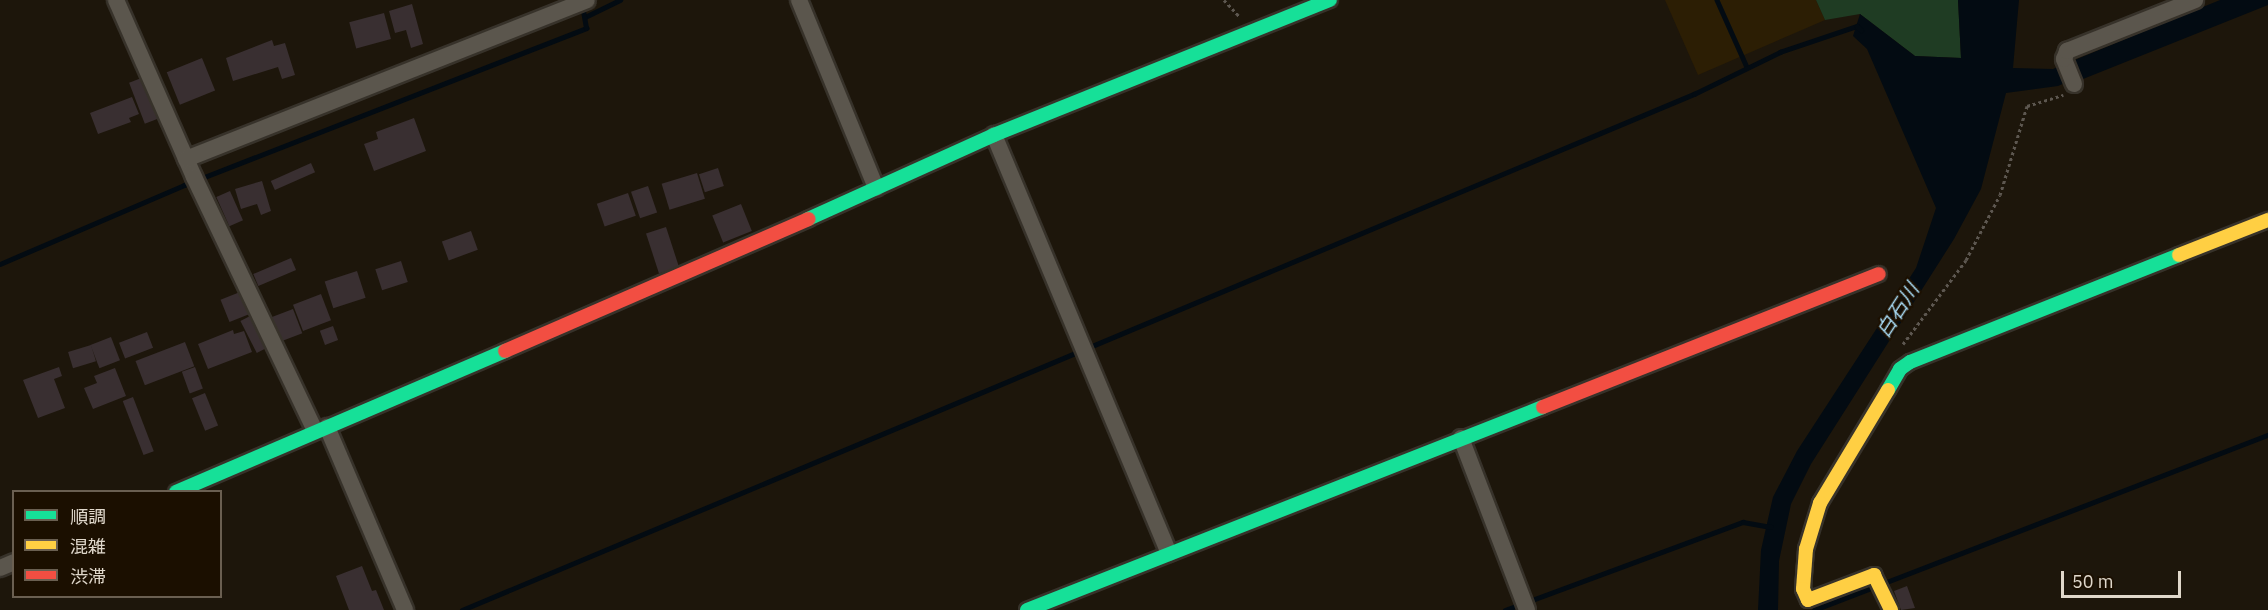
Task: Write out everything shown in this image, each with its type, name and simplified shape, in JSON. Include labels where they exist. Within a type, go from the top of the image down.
[{"type":"street","points":[[116,0],[197,183],[321,429],[405,610]]},
{"type":"street","points":[[799,0],[876,188]]},
{"type":"street","points":[[181,490],[635,296],[994,135],[1330,0]]},
{"type":"street","points":[[2074,84],[2064,59],[2067,51],[2195,0]]},
{"type":"street","points":[[186,159],[579,3]]},
{"type":"street","points":[[994,135],[1169,553]]},
{"type":"street","points":[[1891,610],[1881,584],[1874,575],[1808,600],[1803,590],[1806,549],[1820,503],[1900,369],[1910,362],[2268,220]]},
{"type":"street","points":[[1027,610],[1879,274]]},
{"type":"street","points":[[1461,438],[1525,604]]},
{"type":"path","points":[[1224,0],[1241,18]]},
{"type":"path","points":[[1902,346],[1966,260],[2000,195],[2027,106],[2075,91],[2074,84]]},
{"type":"shaded area","points":[[1665,0],[1816,0],[1825,20],[1698,75]]},
{"type":"green space","points":[[1816,0],[1958,0],[1961,58],[1915,56],[1860,14],[1825,20]]},
{"type":"water","name":"白石川","points":[[1958,0],[2019,0],[2013,68],[2053,69],[2220,0],[2268,0],[2268,5],[2083,79],[2081,76],[2058,86],[2006,93],[1981,189],[1954,239],[1811,464],[1791,504],[1779,561],[1778,610],[1758,610],[1761,550],[1773,497],[1797,451],[1916,268],[1936,208],[1867,49],[1853,36],[1860,14],[1915,56],[1961,58]]},
{"type":"building","points":[[412,4],[423,44],[411,48],[406,30],[395,33],[389,11]]},
{"type":"building","points":[[384,13],[391,39],[356,48],[349,22]]},
{"type":"building","points":[[272,40],[274,46],[285,43],[295,75],[282,79],[278,67],[233,81],[226,58]]},
{"type":"building","points":[[202,58],[215,90],[180,105],[167,72]]},
{"type":"building","points":[[144,77],[160,118],[145,124],[129,83]]},
{"type":"building","points":[[132,97],[139,114],[129,118],[131,122],[98,134],[90,113]]},
{"type":"building","points":[[414,118],[426,151],[374,171],[364,144],[378,139],[376,132]]},
{"type":"building","points":[[311,163],[315,172],[275,190],[271,181]]},
{"type":"building","points":[[718,168],[724,186],[705,192],[699,174]]},
{"type":"building","points":[[697,173],[705,199],[670,210],[662,184]]},
{"type":"building","points":[[262,181],[271,211],[261,215],[257,204],[241,209],[235,189]]},
{"type":"building","points":[[648,186],[657,212],[640,218],[631,192]]},
{"type":"building","points":[[230,191],[243,220],[229,226],[216,197]]},
{"type":"building","points":[[628,193],[636,216],[605,226],[597,204]]},
{"type":"building","points":[[741,204],[752,231],[723,243],[712,216]]},
{"type":"building","points":[[666,227],[679,267],[659,273],[646,233]]},
{"type":"building","points":[[471,231],[478,250],[449,260],[442,242]]},
{"type":"building","points":[[291,258],[296,270],[258,286],[253,274]]},
{"type":"building","points":[[401,261],[408,282],[382,290],[375,269]]},
{"type":"building","points":[[357,271],[366,298],[333,308],[325,282]]},
{"type":"building","points":[[240,292],[249,314],[230,322],[221,300]]},
{"type":"building","points":[[321,294],[331,320],[303,331],[293,305]]},
{"type":"building","points":[[293,309],[302,333],[278,343],[269,318]]},
{"type":"building","points":[[252,315],[268,347],[257,353],[240,321]]},
{"type":"building","points":[[333,326],[338,340],[325,345],[320,331]]},
{"type":"building","points":[[233,330],[234,334],[244,331],[252,352],[208,369],[198,344]]},
{"type":"building","points":[[147,332],[153,348],[125,359],[119,343]]},
{"type":"building","points":[[111,337],[120,360],[99,368],[90,345]]},
{"type":"building","points":[[185,342],[194,366],[145,385],[136,361]]},
{"type":"building","points":[[91,345],[96,361],[73,368],[68,352]]},
{"type":"building","points":[[59,367],[62,376],[54,379],[65,408],[38,418],[23,380]]},
{"type":"building","points":[[195,367],[203,389],[190,393],[182,372]]},
{"type":"building","points":[[115,368],[126,396],[93,409],[84,388],[97,383],[94,376]]},
{"type":"building","points":[[205,393],[218,425],[205,431],[192,398]]},
{"type":"building","points":[[133,397],[154,451],[144,455],[123,401]]},
{"type":"building","points":[[362,566],[372,591],[376,590],[384,610],[349,610],[336,576]]},
{"type":"building","points":[[1907,586],[1915,608],[1901,610],[1894,591]]},
{"type":"waterway","points":[[585,17],[620,0]]},
{"type":"waterway","points":[[1717,0],[1747,67]]},
{"type":"waterway","points":[[0,264],[184,185],[586,28],[582,6]]},
{"type":"waterway","points":[[462,610],[1694,94],[1780,52],[1857,26],[1861,30]]},
{"type":"waterway","points":[[1884,583],[2268,435]]},
{"type":"waterway","points":[[1505,610],[1743,522],[1771,527]]},
{"type":"waterway","points":[[1814,610],[1871,588]]},
{"type":"traffic: fast","points":[[808,219],[994,135],[1330,0]]},
{"type":"traffic: fast","points":[[1888,390],[1900,369],[1910,362],[2179,255]]},
{"type":"traffic: fast","points":[[181,490],[505,351]]},
{"type":"traffic: fast","points":[[1027,610],[1543,407]]},
{"type":"traffic: slow","points":[[2179,255],[2268,220]]},
{"type":"traffic: slow","points":[[1888,390],[1820,503],[1806,549],[1803,589],[1808,600],[1874,575],[1891,610]]},
{"type":"traffic: jam","points":[[505,351],[808,219]]},
{"type":"traffic: jam","points":[[1543,407],[1879,274]]}]
